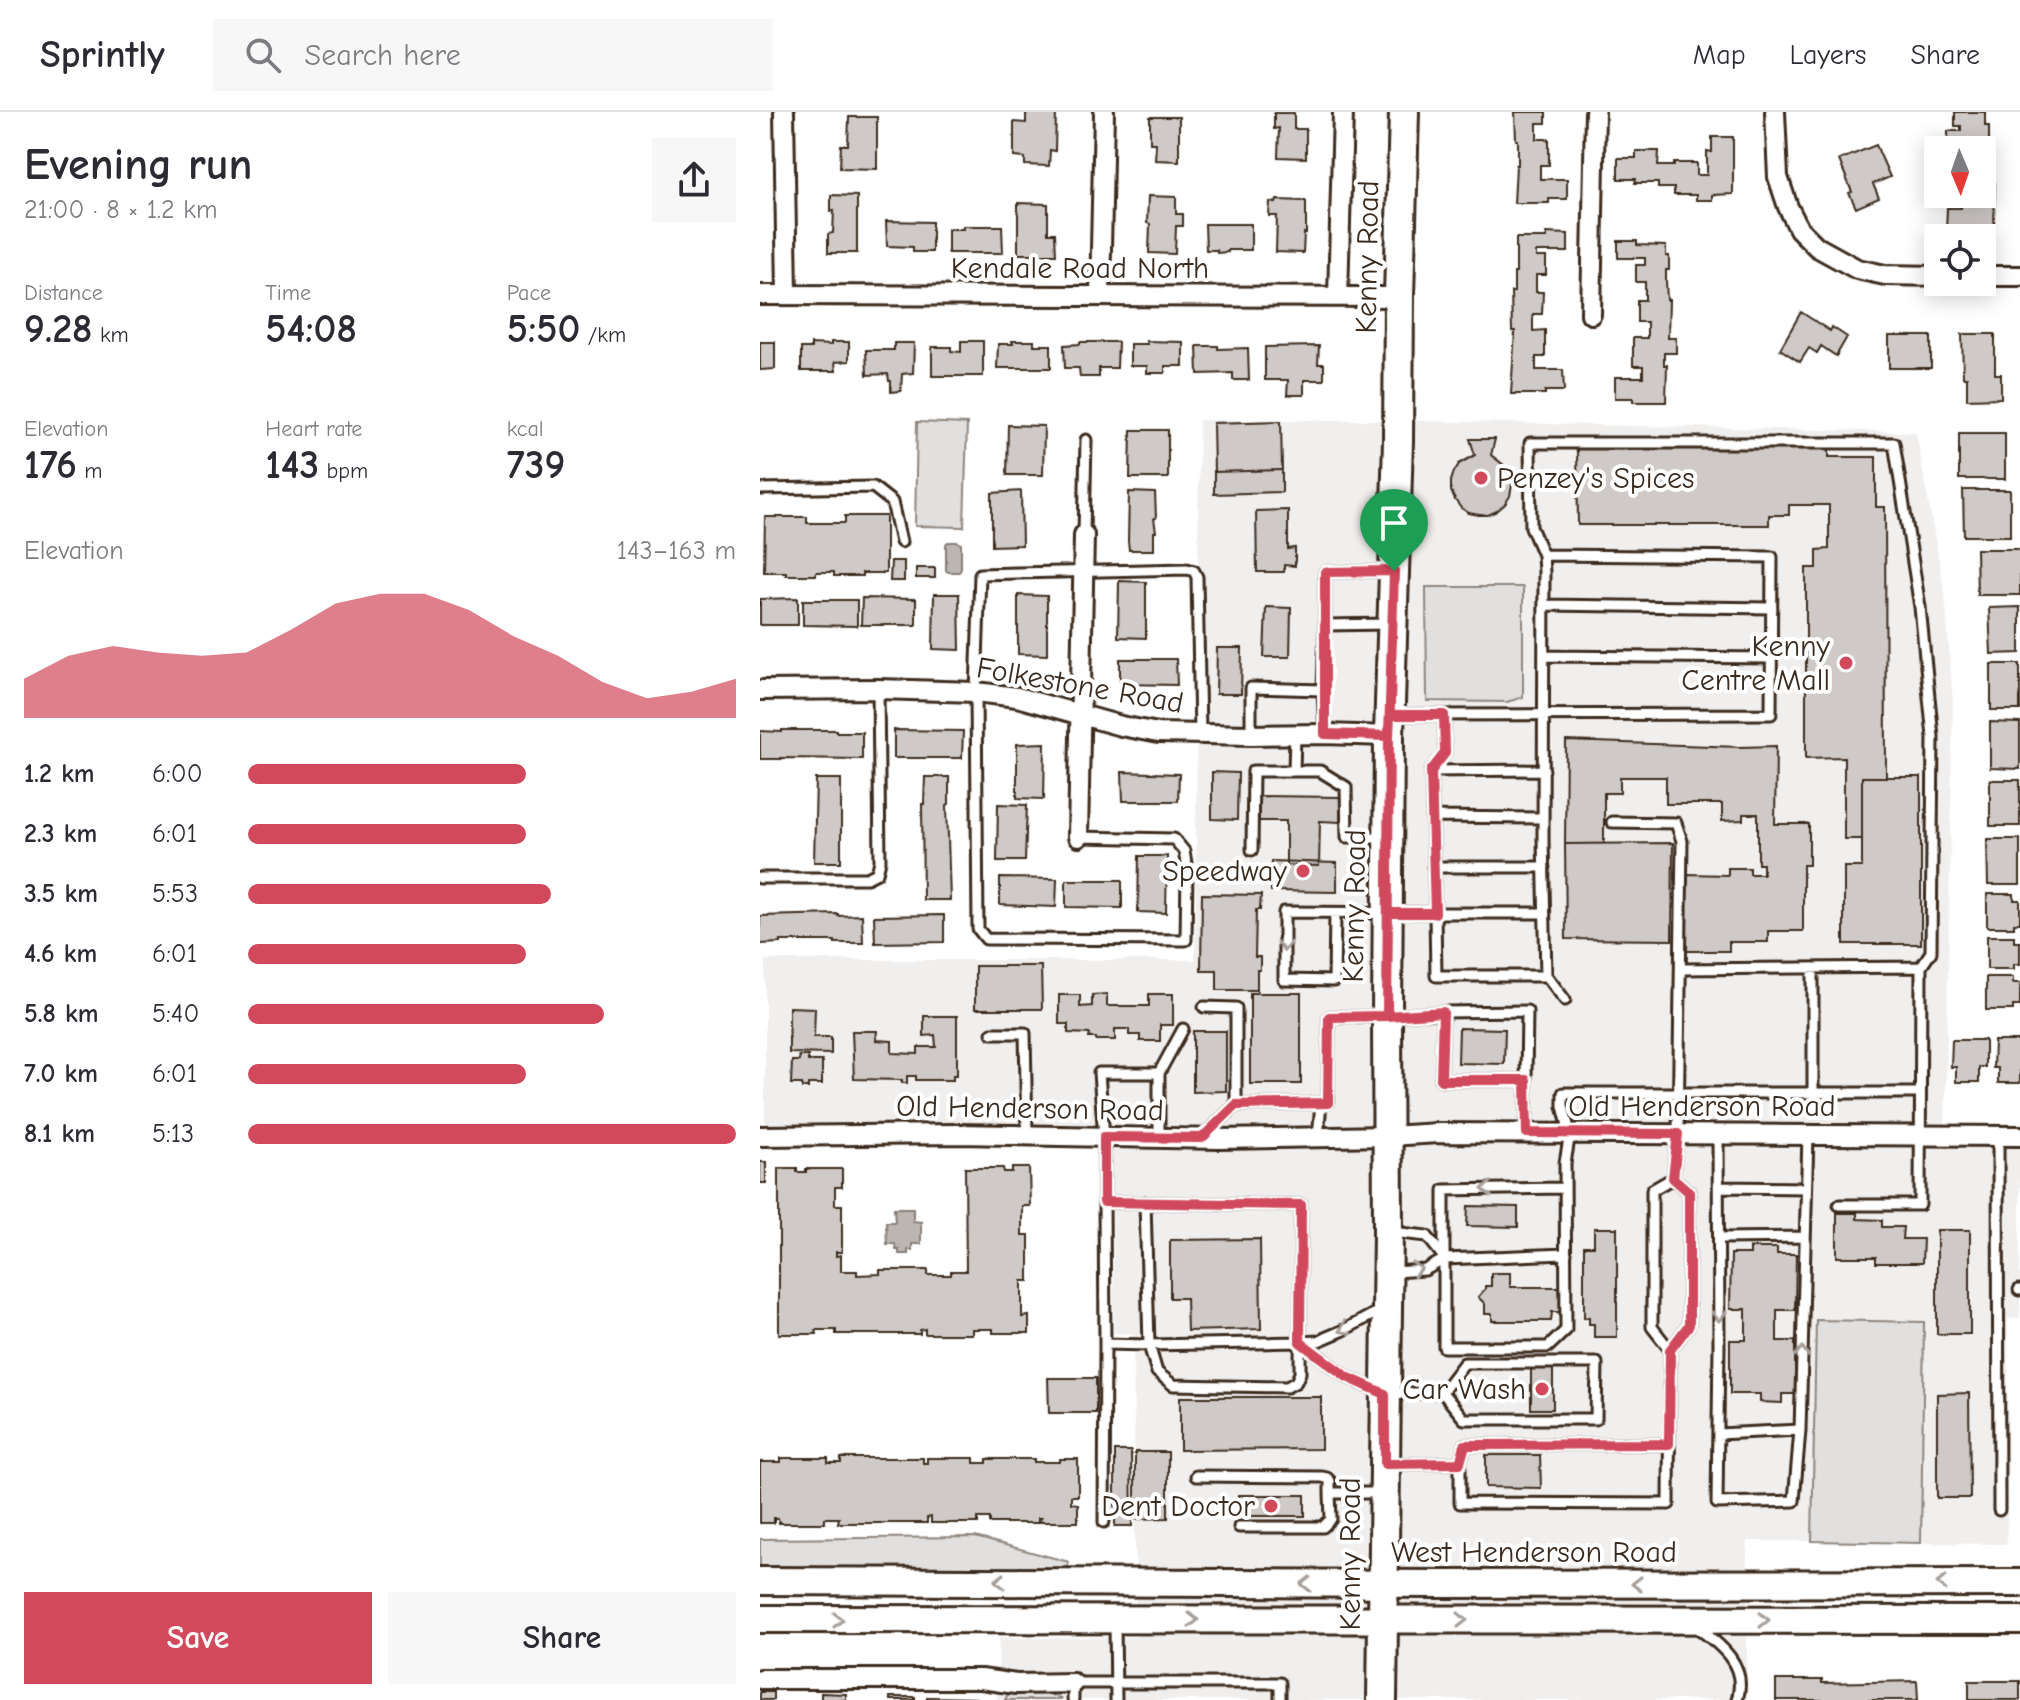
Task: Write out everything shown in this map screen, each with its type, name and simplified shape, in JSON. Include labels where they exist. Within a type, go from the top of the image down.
[{"type":"main road","name":"Kenny Road","points":[[1382,1700],[1390,726],[1404,112]]},
{"type":"main road","name":"West Henderson Road","points":[[760,1581],[2020,1583]]},
{"type":"main road","points":[[760,1619],[2020,1620]]},
{"type":"street","points":[[784,112],[787,294]]},
{"type":"street","points":[[1100,295],[1104,112]]},
{"type":"street","points":[[1338,297],[1343,112]]},
{"type":"street","points":[[1591,314],[1595,112]]},
{"type":"street","points":[[1775,112],[1778,177],[1799,229],[1817,247],[1857,269],[1885,275],[1924,276]]},
{"type":"street","points":[[1996,276],[2020,276]]},
{"type":"street","name":"Kendale Road North","points":[[760,295],[1399,297]]},
{"type":"street","points":[[1078,837],[1084,535]]},
{"type":"street","name":"Folkestone Road","points":[[760,690],[976,692],[1017,697],[1145,731],[1325,734],[1390,726]]},
{"type":"street","name":"Old Henderson Road","points":[[760,1136],[958,1134],[1202,1138],[1439,1133],[2020,1136]]},
{"type":"street","points":[[760,1679],[966,1679],[993,1691],[1016,1684],[1073,1692]]},
{"type":"lane","points":[[1084,535],[1086,440]]},
{"type":"lane","points":[[1565,1000],[1546,975],[1543,555],[1531,527],[1530,443],[1894,443],[1920,607],[1933,737],[1931,952],[1921,967],[1920,1205],[1839,1205]]},
{"type":"lane","points":[[760,489],[873,487],[892,502],[901,542]]},
{"type":"lane","points":[[1390,726],[1444,715],[1771,714],[1772,557],[1543,555]]},
{"type":"lane","points":[[1078,837],[1174,839],[1184,851],[1187,869],[1186,940],[986,939],[978,929],[976,692],[980,574],[1194,571],[1197,577],[1200,734]]},
{"type":"lane","points":[[1325,734],[1325,572],[1394,571]]},
{"type":"lane","points":[[1544,605],[1772,608]]},
{"type":"lane","points":[[1325,625],[1393,624]]},
{"type":"lane","points":[[1544,656],[1771,658]]},
{"type":"lane","points":[[1251,735],[1251,688],[1323,690]]},
{"type":"lane","points":[[760,878],[867,878],[877,873],[880,861],[878,689]]},
{"type":"lane","points":[[1444,715],[1445,753],[1431,771],[1436,976],[1546,975]]},
{"type":"lane","points":[[1294,771],[1295,734]]},
{"type":"lane","points":[[1431,771],[1544,770]]},
{"type":"lane","points":[[1252,850],[1253,771],[1320,771],[1346,787],[1347,837],[1389,837]]},
{"type":"lane","points":[[1432,817],[1543,818]]},
{"type":"lane","points":[[1612,822],[1676,823],[1682,841],[1678,1134],[1673,1178]]},
{"type":"lane","points":[[1433,867],[1544,867]]},
{"type":"lane","points":[[1335,913],[1334,981],[1284,980],[1284,912],[1544,913]]},
{"type":"lane","points":[[1681,969],[1921,967]]},
{"type":"lane","points":[[1813,968],[1813,1093]]},
{"type":"lane","points":[[1204,1007],[1236,1008],[1236,1105]]},
{"type":"lane","points":[[1202,1138],[1236,1105],[1328,1103],[1329,1017],[1443,1012],[1527,1011],[1527,1133]]},
{"type":"lane","points":[[1443,1012],[1441,1080],[1526,1080]]},
{"type":"lane","points":[[1159,1137],[1159,1073],[1183,1029]]},
{"type":"lane","points":[[992,1033],[1025,1033],[1027,1136]]},
{"type":"lane","points":[[1104,1522],[1104,1137],[1099,1073],[1159,1073]]},
{"type":"lane","points":[[1565,1188],[1444,1190],[1444,1347],[1548,1347],[1566,1330],[1565,1163],[1570,1133],[1563,1093],[1920,1093]]},
{"type":"lane","points":[[1318,1137],[1321,1103]]},
{"type":"lane","points":[[1718,1135],[1717,1503],[1794,1501],[1800,1430],[1808,1135]]},
{"type":"lane","points":[[1998,1136],[1999,1510]]},
{"type":"lane","points":[[1669,1444],[1465,1445],[1460,1463],[1460,1503],[1669,1504],[1670,1350],[1689,1325],[1689,1192],[1673,1178]]},
{"type":"lane","points":[[1670,1350],[1652,1327],[1652,1190],[1673,1178]]},
{"type":"lane","points":[[1719,1187],[1806,1188]]},
{"type":"lane","points":[[1104,1202],[1145,1202],[1301,1205],[1300,1373],[1296,1382],[1287,1387],[1173,1385],[1157,1372],[1149,1345],[1145,1202]]},
{"type":"lane","points":[[1388,1232],[1427,1236],[1445,1259]]},
{"type":"lane","points":[[1719,1238],[1805,1237]]},
{"type":"lane","points":[[1387,1272],[1425,1270],[1445,1259],[1566,1254]]},
{"type":"lane","points":[[1105,1344],[1318,1341],[1386,1307]]},
{"type":"lane","points":[[1300,1342],[1347,1377],[1385,1394],[1442,1392]]},
{"type":"lane","points":[[1464,1363],[1597,1363],[1596,1419],[1464,1419],[1442,1392],[1464,1363]]},
{"type":"lane","points":[[1718,1434],[1800,1430]]},
{"type":"lane","points":[[1385,1464],[1460,1463]]},
{"type":"lane","points":[[1196,1476],[1327,1478],[1330,1481],[1331,1519],[1323,1527],[1239,1527]]},
{"type":"lane","points":[[1330,1493],[1385,1493]]},
{"type":"lane","points":[[1115,1620],[1116,1700]]},
{"type":"lane","points":[[1686,1620],[1721,1646],[1739,1672],[1741,1681],[1737,1700]]},
{"type":"lane","points":[[1073,1692],[1116,1682],[1280,1683],[1280,1700]]},
{"type":"shaded area","points":[[1199,420],[1371,420],[1916,432],[1945,594],[1953,703],[1945,1135],[2020,1136],[2020,1318],[2008,1319],[2007,1544],[1921,1543],[1924,1322],[1816,1320],[1812,1541],[1747,1541],[1747,1700],[997,1700],[999,1638],[1136,1637],[1133,1334],[1114,1333],[1112,1140],[1194,1138],[1194,1127],[765,1127],[765,960],[1195,960]]},
{"type":"shaded area","points":[[917,422],[967,424],[964,527],[915,526]]},
{"type":"shaded area","points":[[948,542],[961,544],[959,572],[946,570]]},
{"type":"shaded area","points":[[1426,587],[1523,587],[1523,697],[1507,702],[1427,701]]},
{"type":"shaded area","points":[[894,1208],[913,1208],[913,1221],[921,1222],[921,1244],[912,1244],[908,1254],[899,1254],[895,1244],[887,1244],[886,1222],[895,1222]]},
{"type":"shaded area","points":[[1816,1320],[1924,1322],[1921,1543],[1812,1541]]},
{"type":"shaded area","points":[[975,1537],[1069,1562],[1067,1569],[760,1569],[760,1539]]},
{"type":"shaded area","points":[[1008,1694],[1050,1694],[1062,1700],[1005,1700]]},
{"type":"building","points":[[1515,112],[1546,112],[1546,123],[1537,123],[1537,139],[1549,139],[1549,165],[1540,165],[1540,179],[1567,179],[1567,199],[1549,199],[1549,203],[1514,203],[1518,165]]},
{"type":"building","points":[[1955,112],[1985,112],[1989,136],[1948,136],[1948,131],[1961,131],[1961,126],[1955,126]]},
{"type":"building","points":[[1026,113],[1056,113],[1055,151],[1050,150],[1049,166],[1025,165],[1025,158],[1014,157],[1014,122],[1026,123]]},
{"type":"building","points":[[1274,113],[1294,113],[1294,129],[1306,129],[1306,158],[1278,157],[1279,128],[1274,129]]},
{"type":"building","points":[[849,117],[877,117],[877,169],[840,168],[841,145],[848,145]]},
{"type":"building","points":[[1150,117],[1179,117],[1179,161],[1155,160],[1156,143],[1150,143]]},
{"type":"building","points":[[1712,137],[1733,137],[1733,194],[1712,195],[1712,200],[1696,200],[1696,195],[1674,195],[1674,188],[1658,188],[1658,183],[1618,179],[1618,158],[1636,158],[1636,151],[1659,151],[1658,166],[1697,163],[1697,175],[1707,175],[1707,151],[1712,152]]},
{"type":"building","points":[[1876,145],[1890,177],[1873,184],[1879,198],[1856,208],[1839,160]]},
{"type":"building","points":[[831,195],[857,196],[857,253],[828,253],[828,234],[833,233]]},
{"type":"building","points":[[1148,196],[1176,197],[1176,214],[1183,214],[1183,226],[1176,226],[1175,254],[1149,253]]},
{"type":"building","points":[[1277,200],[1306,201],[1303,253],[1276,252],[1277,216],[1269,216],[1270,202],[1276,203]]},
{"type":"building","points":[[1018,203],[1048,204],[1048,233],[1055,233],[1056,254],[1018,254]]},
{"type":"building","points":[[1947,208],[1994,208],[1994,224],[1946,224]]},
{"type":"building","points":[[886,221],[932,222],[932,252],[913,252],[913,247],[887,246]]},
{"type":"building","points":[[1205,224],[1251,224],[1251,250],[1217,253],[1217,250],[1206,250]]},
{"type":"building","points":[[963,226],[1002,226],[1003,253],[948,253],[948,229],[963,229]]},
{"type":"building","points":[[1546,233],[1568,234],[1568,252],[1536,252],[1536,257],[1546,257],[1546,275],[1536,275],[1536,292],[1543,292],[1542,314],[1533,314],[1533,331],[1545,330],[1545,357],[1536,357],[1536,370],[1563,370],[1564,391],[1511,394],[1515,331],[1512,331],[1511,292],[1514,292],[1516,273],[1516,238],[1547,238]]},
{"type":"building","points":[[1618,241],[1666,246],[1666,256],[1669,256],[1669,270],[1666,270],[1668,338],[1676,338],[1676,353],[1664,353],[1664,365],[1667,365],[1666,402],[1633,402],[1633,398],[1615,398],[1615,377],[1643,377],[1643,366],[1633,366],[1633,338],[1647,338],[1647,322],[1637,322],[1637,300],[1645,300],[1645,282],[1636,282],[1636,265],[1645,265],[1645,258],[1618,258]]},
{"type":"building","points":[[1801,312],[1830,331],[1832,327],[1847,337],[1836,356],[1821,346],[1817,353],[1809,348],[1800,362],[1780,349]]},
{"type":"building","points":[[1962,334],[1995,334],[1995,374],[2001,374],[2001,398],[1967,399]]},
{"type":"building","points":[[1889,336],[1931,336],[1931,368],[1889,368]]},
{"type":"building","points":[[961,341],[983,341],[983,376],[932,376],[932,347],[951,347],[951,351],[961,352]]},
{"type":"building","points":[[1012,341],[1051,345],[1051,368],[997,368],[998,344],[1013,344]]},
{"type":"building","points":[[1146,341],[1183,342],[1183,366],[1165,366],[1165,373],[1147,373],[1147,366],[1130,366],[1130,344],[1147,344]]},
{"type":"building","points":[[760,342],[775,342],[775,369],[760,370]]},
{"type":"building","points":[[831,342],[849,342],[849,361],[835,362],[836,371],[801,371],[801,348],[811,348],[811,344],[831,345]]},
{"type":"building","points":[[1118,342],[1117,368],[1099,368],[1099,377],[1080,377],[1079,368],[1065,368],[1064,345]]},
{"type":"building","points":[[894,343],[914,343],[913,373],[902,374],[901,391],[891,392],[888,374],[867,375],[866,350],[894,350]]},
{"type":"building","points":[[1197,346],[1248,348],[1249,380],[1233,380],[1233,373],[1198,374]]},
{"type":"building","points":[[1319,346],[1318,364],[1324,364],[1324,380],[1304,380],[1304,395],[1287,395],[1288,380],[1265,380],[1265,347]]},
{"type":"building","points":[[1281,421],[1282,470],[1214,472],[1213,423]]},
{"type":"building","points":[[1008,425],[1044,426],[1043,475],[1007,475]]},
{"type":"building","points":[[1131,430],[1168,430],[1168,478],[1130,478]]},
{"type":"building","points":[[1959,433],[2005,433],[2005,479],[1959,479]]},
{"type":"building","name":"Penzey's Spices","points":[[1470,439],[1495,439],[1491,455],[1505,466],[1510,475],[1510,496],[1497,511],[1488,515],[1469,513],[1461,508],[1451,491],[1451,481],[1459,464],[1475,455]]},
{"type":"building","name":"Kenny Centre Mall","points":[[1577,449],[1829,449],[1829,457],[1876,457],[1876,507],[1885,507],[1886,777],[1862,777],[1862,839],[1844,839],[1844,757],[1806,758],[1806,568],[1817,568],[1817,550],[1829,549],[1829,505],[1789,505],[1789,515],[1769,515],[1769,525],[1578,525]]},
{"type":"building","points":[[1282,470],[1282,492],[1214,494],[1214,472]]},
{"type":"building","points":[[1963,490],[2010,490],[2010,536],[1964,536]]},
{"type":"building","points":[[1021,491],[1022,545],[992,546],[992,493]]},
{"type":"building","points":[[1129,492],[1155,493],[1154,550],[1129,550]]},
{"type":"building","points":[[1288,510],[1288,549],[1295,548],[1295,566],[1284,565],[1284,572],[1257,572],[1256,511]]},
{"type":"building","points":[[845,516],[886,516],[886,573],[834,576],[834,572],[786,575],[786,572],[764,572],[765,517],[807,517],[807,523],[845,523]]},
{"type":"building","points":[[1976,549],[2020,549],[2020,595],[1977,595]]},
{"type":"building","points":[[891,561],[904,561],[904,581],[890,581]]},
{"type":"building","points":[[916,568],[935,568],[935,578],[916,578]]},
{"type":"building","points":[[1119,581],[1146,582],[1146,638],[1118,637]]},
{"type":"building","points":[[934,594],[959,594],[960,650],[933,649]]},
{"type":"building","points":[[1018,595],[1047,596],[1047,655],[1018,654]]},
{"type":"building","points":[[798,598],[798,625],[760,625],[760,599]]},
{"type":"building","points":[[862,598],[916,599],[916,625],[861,625]]},
{"type":"building","points":[[803,600],[857,600],[857,626],[803,625]]},
{"type":"building","points":[[1266,607],[1291,608],[1290,657],[1264,657]]},
{"type":"building","points":[[2020,607],[2020,653],[1991,654],[1989,608]]},
{"type":"building","points":[[1217,648],[1242,648],[1241,694],[1216,694]]},
{"type":"building","points":[[1120,659],[1176,659],[1177,685],[1120,684]]},
{"type":"building","points":[[1991,664],[2020,664],[2020,710],[1991,710]]},
{"type":"building","points":[[1990,722],[2020,723],[2020,769],[1990,768]]},
{"type":"building","points":[[894,730],[963,731],[962,758],[894,758]]},
{"type":"building","points":[[760,731],[862,732],[862,759],[760,759]]},
{"type":"building","name":"Kenny Centre Mall","points":[[1566,741],[1776,746],[1775,824],[1809,824],[1809,865],[1803,865],[1803,931],[1768,931],[1768,942],[1729,942],[1729,951],[1687,951],[1687,874],[1728,875],[1728,868],[1750,868],[1750,874],[1763,874],[1763,864],[1758,864],[1758,814],[1743,814],[1743,820],[1722,821],[1722,804],[1666,804],[1666,777],[1620,777],[1620,793],[1604,793],[1604,844],[1565,844]]},
{"type":"building","points":[[1045,743],[1044,799],[1017,798],[1017,744]]},
{"type":"building","points":[[1122,772],[1179,774],[1178,801],[1123,801]]},
{"type":"building","points":[[1212,772],[1238,773],[1237,820],[1212,819]]},
{"type":"building","points":[[925,777],[949,777],[950,900],[923,900],[922,804]]},
{"type":"building","points":[[1862,777],[1921,777],[1921,944],[1844,944],[1844,867],[1862,867]]},
{"type":"building","points":[[816,779],[841,779],[841,862],[814,862]]},
{"type":"building","points":[[1990,780],[2020,780],[2020,826],[1990,826]]},
{"type":"building","points":[[1259,796],[1341,797],[1340,822],[1320,821],[1319,866],[1286,865],[1286,821],[1259,821]]},
{"type":"building","points":[[998,804],[1027,805],[1025,861],[997,861]]},
{"type":"building","points":[[1987,839],[2020,839],[2020,885],[1988,885]]},
{"type":"building","points":[[1673,843],[1672,940],[1566,939],[1565,844]]},
{"type":"building","points":[[1139,856],[1167,856],[1166,913],[1138,912]]},
{"type":"building","points":[[1271,861],[1337,863],[1337,892],[1271,891]]},
{"type":"building","points":[[1000,878],[1057,879],[1056,907],[1000,905]]},
{"type":"building","points":[[1066,880],[1122,880],[1122,908],[1066,907]]},
{"type":"building","points":[[1202,894],[1261,895],[1260,910],[1256,910],[1255,957],[1260,957],[1257,990],[1217,990],[1217,970],[1201,970]]},
{"type":"building","points":[[1987,894],[2014,894],[2014,900],[2020,900],[2020,923],[2014,923],[2014,927],[1987,927]]},
{"type":"building","points":[[862,915],[863,943],[781,941],[760,944],[760,916]]},
{"type":"building","points":[[944,915],[944,942],[875,943],[874,916]]},
{"type":"building","points":[[1987,936],[2014,936],[2014,942],[2020,942],[2020,964],[2014,964],[2014,969],[1987,969]]},
{"type":"building","points":[[975,966],[1041,966],[1042,1009],[975,1009]]},
{"type":"building","points":[[1986,977],[2013,977],[2013,983],[2020,983],[2020,1006],[2013,1006],[2013,1010],[1986,1010]]},
{"type":"building","points":[[1250,993],[1301,993],[1301,1084],[1250,1084]]},
{"type":"building","points":[[1107,994],[1107,1006],[1149,1006],[1149,994],[1173,994],[1173,1025],[1160,1025],[1160,1041],[1140,1041],[1140,1035],[1129,1035],[1129,1029],[1115,1029],[1115,1040],[1096,1040],[1089,1038],[1090,1034],[1068,1033],[1068,1024],[1059,1024],[1059,995],[1080,995],[1080,1007],[1092,1006],[1092,995]]},
{"type":"building","points":[[789,1007],[815,1008],[814,1037],[831,1037],[831,1054],[789,1053]]},
{"type":"building","points":[[924,1016],[957,1016],[957,1075],[953,1075],[953,1080],[916,1080],[916,1076],[907,1076],[907,1083],[902,1083],[902,1080],[854,1079],[852,1031],[877,1031],[876,1040],[892,1041],[892,1053],[918,1054],[918,1047],[936,1047],[935,1035],[924,1036]]},
{"type":"building","points":[[1459,1028],[1505,1029],[1504,1064],[1458,1063]]},
{"type":"building","points":[[1193,1031],[1226,1031],[1226,1091],[1193,1092]]},
{"type":"building","points":[[1952,1040],[1985,1040],[1985,1067],[1979,1067],[1979,1082],[1956,1082],[1956,1067],[1951,1067]]},
{"type":"building","points":[[1994,1041],[2020,1041],[2020,1083],[1998,1083],[1998,1068],[1993,1068]]},
{"type":"building","points":[[799,1056],[808,1056],[808,1061],[822,1061],[822,1084],[808,1084],[808,1088],[802,1088],[802,1084],[791,1084],[792,1061],[799,1061]]},
{"type":"building","points":[[760,1162],[766,1162],[766,1183],[760,1183]]},
{"type":"building","points":[[779,1168],[797,1168],[797,1172],[842,1169],[842,1187],[835,1187],[835,1205],[842,1205],[842,1252],[836,1252],[836,1256],[841,1255],[841,1271],[857,1271],[857,1275],[880,1274],[880,1270],[928,1270],[928,1275],[951,1275],[951,1271],[966,1271],[965,1168],[1003,1168],[1004,1172],[1012,1172],[1012,1168],[1029,1168],[1030,1206],[1022,1206],[1022,1235],[1029,1235],[1029,1281],[1022,1281],[1022,1317],[1029,1316],[1029,1333],[993,1333],[993,1329],[972,1329],[972,1334],[925,1334],[925,1329],[920,1330],[920,1334],[836,1334],[836,1330],[816,1330],[817,1334],[779,1334]]},
{"type":"building","points":[[1468,1206],[1518,1207],[1518,1227],[1467,1226]]},
{"type":"building","points":[[1837,1213],[1857,1213],[1857,1219],[1882,1220],[1882,1227],[1903,1227],[1902,1239],[1923,1239],[1922,1263],[1876,1263],[1876,1257],[1837,1257]]},
{"type":"building","points":[[1594,1228],[1617,1228],[1617,1337],[1594,1337],[1594,1324],[1589,1324],[1589,1317],[1584,1318],[1584,1246],[1594,1246]]},
{"type":"building","points":[[1937,1230],[1970,1230],[1970,1334],[1937,1334]]},
{"type":"building","points":[[1260,1239],[1261,1329],[1187,1331],[1186,1298],[1170,1298],[1170,1240]]},
{"type":"building","points":[[1750,1248],[1777,1248],[1777,1254],[1796,1254],[1795,1310],[1777,1310],[1777,1341],[1795,1341],[1795,1394],[1782,1394],[1782,1403],[1760,1402],[1760,1394],[1730,1394],[1730,1340],[1746,1340],[1746,1309],[1730,1309],[1731,1254],[1750,1254]]},
{"type":"building","points":[[1491,1273],[1510,1273],[1510,1287],[1561,1287],[1560,1312],[1552,1312],[1551,1321],[1492,1321],[1492,1314],[1485,1314],[1485,1304],[1478,1297],[1485,1286],[1491,1286]]},
{"type":"building","name":"Car Wash","points":[[1531,1369],[1553,1369],[1553,1409],[1531,1409]]},
{"type":"building","points":[[1048,1378],[1096,1378],[1096,1413],[1049,1413]]},
{"type":"building","points":[[1969,1393],[1970,1498],[1937,1498],[1937,1394]]},
{"type":"building","points":[[1180,1397],[1321,1397],[1321,1449],[1180,1450]]},
{"type":"building","points":[[1115,1451],[1131,1451],[1132,1526],[1115,1526]]},
{"type":"building","points":[[1135,1452],[1168,1452],[1168,1518],[1135,1519]]},
{"type":"building","points":[[1486,1455],[1540,1455],[1541,1488],[1486,1487]]},
{"type":"building","points":[[781,1458],[828,1458],[828,1463],[841,1463],[841,1458],[923,1458],[923,1463],[927,1463],[927,1458],[974,1458],[974,1463],[987,1463],[987,1459],[1060,1462],[1060,1459],[1078,1459],[1078,1496],[1071,1496],[1071,1503],[1078,1504],[1078,1522],[1040,1522],[1041,1518],[1038,1518],[1038,1523],[990,1523],[990,1518],[978,1518],[978,1523],[931,1523],[931,1517],[927,1518],[927,1523],[838,1523],[839,1518],[825,1518],[825,1523],[779,1523],[778,1518],[774,1518],[774,1523],[760,1523],[760,1462],[781,1462]]},
{"type":"building","name":"Dent Doctor","points":[[1238,1495],[1305,1495],[1305,1516],[1238,1516]]},
{"type":"building","points":[[1776,1680],[1822,1680],[1822,1683],[1917,1681],[1918,1700],[1776,1700]]},
{"type":"building","points":[[1969,1681],[2020,1681],[2020,1700],[1969,1700]]},
{"type":"building","points":[[760,1692],[773,1692],[773,1700],[760,1700]]},
{"type":"building","points":[[821,1693],[846,1694],[846,1700],[821,1700]]},
{"type":"building","points":[[890,1697],[915,1697],[915,1700],[890,1700]]},
{"type":"building","points":[[927,1697],[976,1698],[976,1700],[927,1700]]},
{"type":"place","name":"Penzey's Spices","points":[[1481,478]]},
{"type":"place","name":"Kenny Centre Mall","points":[[1846,663]]},
{"type":"place","name":"Speedway","points":[[1303,871]]},
{"type":"place","name":"Car Wash","points":[[1542,1389]]},
{"type":"place","name":"Dent Doctor","points":[[1271,1506]]},
{"type":"route","points":[[1394,571],[1325,572],[1323,690],[1325,734],[1389,736],[1390,715],[1444,715],[1445,753],[1431,771],[1435,913],[1388,913],[1387,1016],[1443,1012],[1441,1080],[1526,1080],[1527,1133],[1678,1134],[1673,1178],[1689,1192],[1689,1325],[1670,1350],[1669,1444],[1465,1445],[1460,1463],[1385,1464],[1385,1394],[1347,1377],[1300,1342],[1301,1205],[1104,1202],[1104,1137],[1202,1138],[1236,1105],[1328,1103],[1329,1017],[1387,1016],[1389,736],[1394,571]]}]
